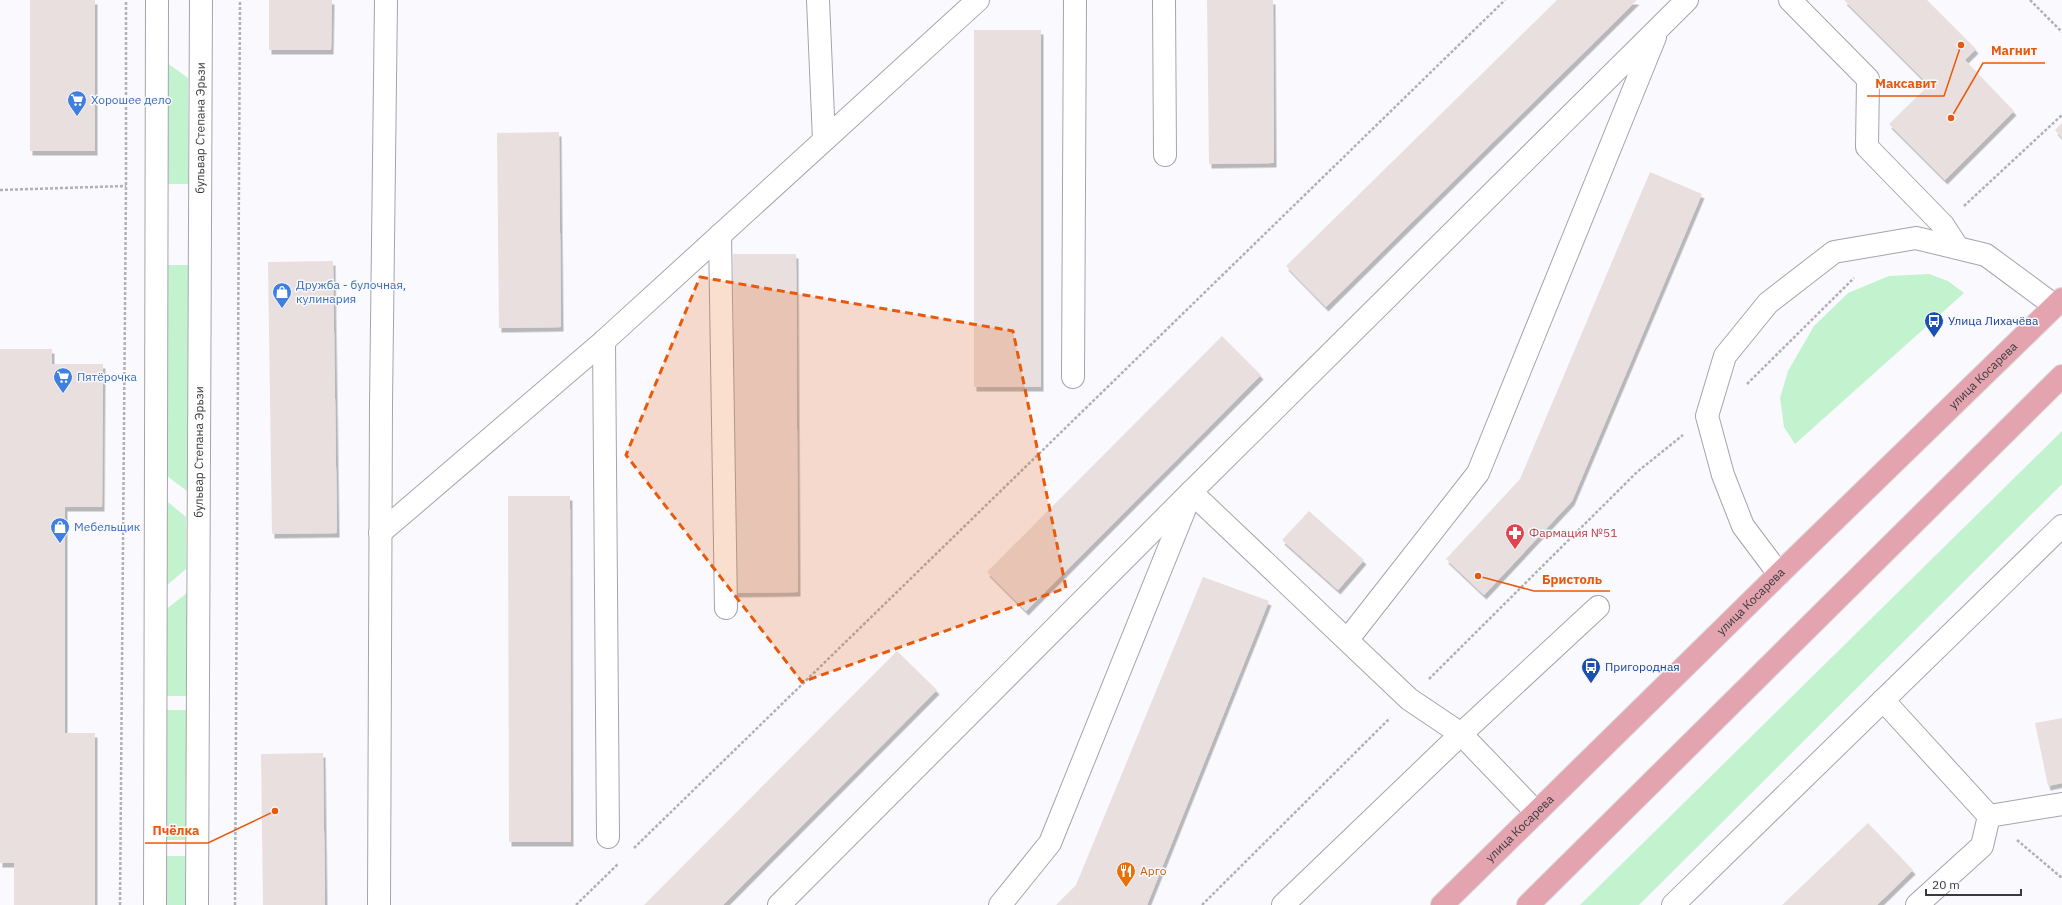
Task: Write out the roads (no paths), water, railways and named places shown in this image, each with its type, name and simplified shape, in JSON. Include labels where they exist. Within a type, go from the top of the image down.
[{"type":"main road","name":"улица Косарева","points":[[1442,905],[1778,574],[2058,303]]},
{"type":"main road","points":[[1528,905],[2062,376]]},
{"type":"street","points":[[155,905],[158,0]]},
{"type":"street","name":"бульвар Степана Эрьзи","points":[[197,905],[201,0]]},
{"type":"street","points":[[379,905],[380,533],[386,0]]},
{"type":"street","points":[[818,0],[824,140]]},
{"type":"street","points":[[380,533],[604,341],[978,0]]},
{"type":"street","points":[[1073,377],[1074,0]]},
{"type":"street","points":[[1164,0],[1165,155]]},
{"type":"street","points":[[779,905],[1191,492],[1687,0]]},
{"type":"street","points":[[1790,0],[1868,79],[1867,147],[1943,225],[1958,248]]},
{"type":"street","points":[[1348,639],[1478,473],[1659,28]]},
{"type":"street","points":[[720,235],[726,608]]},
{"type":"street","points":[[1778,574],[1743,526],[1723,475],[1707,416],[1725,356],[1768,303],[1834,252],[1916,238],[1986,255],[2058,303]]},
{"type":"street","points":[[604,341],[608,837]]},
{"type":"street","points":[[1191,492],[1348,639],[1409,699],[1461,734],[1536,812]]},
{"type":"street","points":[[1000,905],[1050,843],[1191,492]]},
{"type":"street","points":[[1673,905],[2062,526]]},
{"type":"street","points":[[1283,905],[1461,734],[1598,607]]},
{"type":"street","points":[[1883,700],[1989,816]]},
{"type":"street","points":[[1989,816],[2062,804]]},
{"type":"street","points":[[1917,905],[1982,846],[1989,816]]},
{"type":"place","name":"Максавит","points":[[1961,45]]},
{"type":"place","name":"Хорошее дело","points":[[77,117]]},
{"type":"place","name":"Магнит","points":[[1951,118]]},
{"type":"place","name":"Дружба - булочная, кулинария","points":[[282,309]]},
{"type":"place","name":"Улица Лихачёва","points":[[1934,338]]},
{"type":"place","name":"Пятёрочка","points":[[63,394]]},
{"type":"place","name":"Мебельщик","points":[[60,544]]},
{"type":"place","name":"Фармация №51","points":[[1515,550]]},
{"type":"place","name":"Бристоль","points":[[1478,576]]},
{"type":"place","name":"Пригородная","points":[[1591,684]]},
{"type":"place","name":"Пчёлка","points":[[275,811]]},
{"type":"place","name":"Арго","points":[[1126,888]]}]
